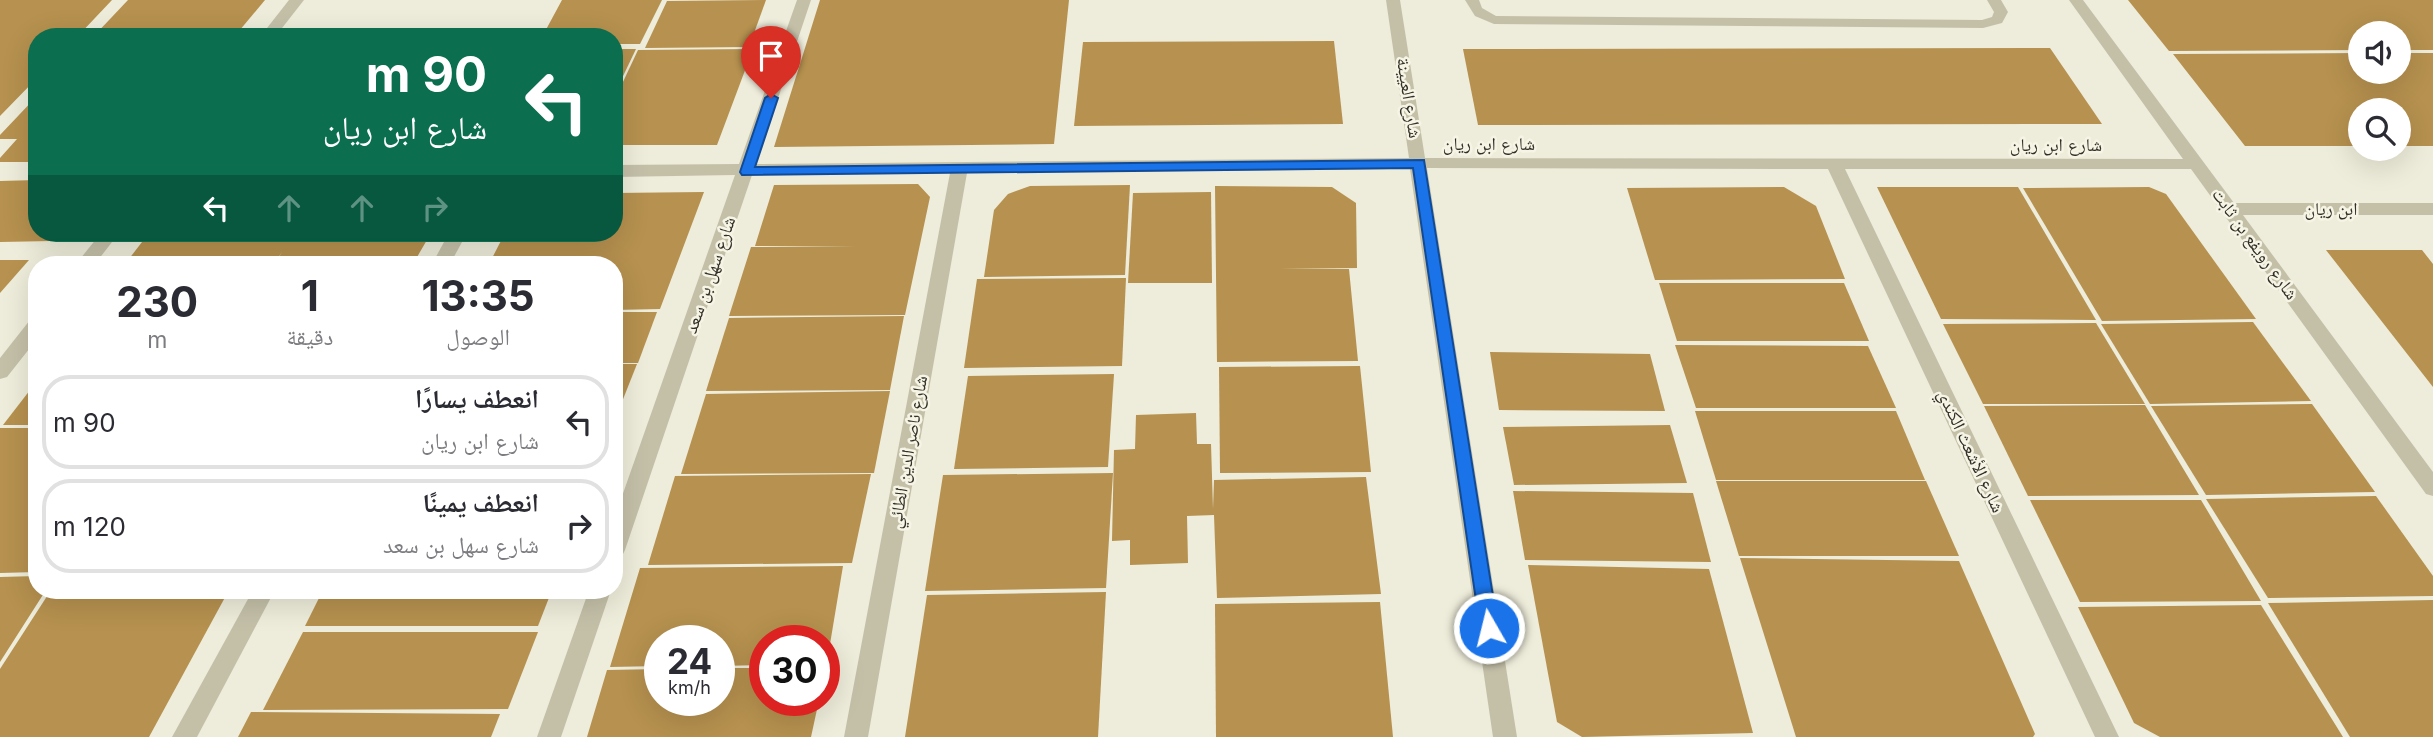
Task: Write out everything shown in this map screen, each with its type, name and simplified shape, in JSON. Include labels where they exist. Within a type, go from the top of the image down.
[{"type":"street","points":[[274,28],[297,0]]},
{"type":"street","name":"شارع سهل بن سعد","points":[[623,524],[747,172],[804,0]]},
{"type":"street","name":"شارع العيينة","points":[[1393,0],[1420,163],[1505,737]]},
{"type":"street","name":"شارع رويفع بن ثابت","points":[[2076,0],[2433,488]]},
{"type":"street","name":"شارع ابن ريان","points":[[623,171],[747,172],[960,167],[1420,163],[2196,164]]},
{"type":"street","name":"شارع الأشعث الكندي","points":[[1834,164],[2107,737]]},
{"type":"street","name":"شارع ناصر الدين الطائي","points":[[856,737],[960,167]]},
{"type":"street","name":"ابن ريان","points":[[2229,209],[2433,209]]},
{"type":"street","points":[[91,256],[103,242]]},
{"type":"street","points":[[0,372],[28,337]]},
{"type":"street","points":[[184,737],[259,599]]},
{"type":"street","points":[[549,737],[597,599]]},
{"type":"lane","points":[[1472,0],[1474,8],[1482,16],[1494,20],[1969,24],[1997,20],[2001,12],[1994,0]]},
{"type":"building","points":[[0,0],[112,0],[86,28],[28,28],[28,87],[0,116]]},
{"type":"building","points":[[128,0],[265,0],[242,28],[102,28]]},
{"type":"building","points":[[562,0],[662,0],[640,44],[623,44],[623,28],[547,28]]},
{"type":"building","points":[[766,0],[749,47],[645,48],[667,1]]},
{"type":"building","points":[[820,0],[1069,0],[1054,144],[774,147]]},
{"type":"building","points":[[2128,0],[2433,0],[2433,50],[2411,50],[2411,21],[2348,21],[2348,50],[2169,51]]},
{"type":"building","points":[[1334,41],[1343,124],[1074,126],[1083,42]]},
{"type":"building","points":[[2050,48],[2102,124],[1478,125],[1463,49]]},
{"type":"building","points":[[623,49],[636,49],[623,76]]},
{"type":"building","points":[[753,49],[717,145],[623,145],[623,82],[638,50]]},
{"type":"building","points":[[2348,53],[2348,84],[2411,84],[2411,53],[2433,53],[2433,146],[2411,146],[2411,98],[2348,98],[2348,146],[2245,146],[2173,54]]},
{"type":"building","points":[[28,105],[28,162],[0,162],[0,158],[17,139],[0,139],[0,135]]},
{"type":"building","points":[[28,180],[28,241],[0,242],[0,181]]},
{"type":"building","points":[[918,184],[930,197],[905,315],[729,316],[751,247],[856,246],[755,246],[774,185]]},
{"type":"building","points":[[1130,185],[1125,275],[984,277],[994,210],[1008,194],[1030,186]]},
{"type":"building","points":[[1215,186],[1332,187],[1356,203],[1357,268],[1280,269],[1349,269],[1358,361],[1217,362]]},
{"type":"building","points":[[1784,187],[1816,206],[1845,279],[1655,280],[1627,188]]},
{"type":"building","points":[[1877,187],[2018,187],[2096,320],[1941,319]]},
{"type":"building","points":[[2149,187],[2166,194],[2256,319],[2102,321],[2023,188]]},
{"type":"building","points":[[704,192],[660,309],[623,310],[623,256],[493,256],[500,242],[623,242],[623,193]]},
{"type":"building","points":[[1211,192],[1212,283],[1128,283],[1133,193]]},
{"type":"building","points":[[142,242],[426,242],[418,256],[280,256],[282,252],[279,256],[131,256]]},
{"type":"building","points":[[2326,250],[2422,250],[2433,264],[2433,387]]},
{"type":"building","points":[[0,260],[28,260],[28,261],[0,293]]},
{"type":"building","points":[[1126,278],[1122,366],[964,368],[977,279]]},
{"type":"building","points":[[1659,283],[1844,283],[1869,341],[1677,341]]},
{"type":"building","points":[[623,312],[657,312],[638,363],[623,363]]},
{"type":"building","points":[[904,316],[890,390],[706,391],[729,318]]},
{"type":"building","points":[[2253,322],[2311,401],[2150,404],[2101,324]]},
{"type":"building","points":[[2096,323],[2145,404],[1983,404],[1943,324]]},
{"type":"building","points":[[1675,345],[1868,346],[1896,408],[1696,408]]},
{"type":"building","points":[[1490,352],[1650,354],[1665,411],[1499,410]]},
{"type":"building","points":[[623,364],[637,364],[623,399]]},
{"type":"building","points":[[1360,366],[1371,472],[1220,473],[1219,367]]},
{"type":"building","points":[[1114,374],[1108,467],[954,469],[968,376]]},
{"type":"building","points":[[890,391],[874,473],[681,474],[706,394]]},
{"type":"building","points":[[28,393],[28,425],[3,425]]},
{"type":"building","points":[[2312,404],[2375,492],[2206,495],[2151,406]]},
{"type":"building","points":[[2145,405],[2199,495],[2028,496],[1984,406]]},
{"type":"building","points":[[1695,411],[1896,411],[1925,480],[1716,480]]},
{"type":"building","points":[[1196,413],[1197,444],[1211,444],[1213,509],[1214,480],[1366,477],[1381,594],[1217,598],[1214,515],[1187,516],[1188,563],[1130,565],[1130,540],[1112,541],[1114,450],[1135,449],[1136,415]]},
{"type":"building","points":[[1670,425],[1687,483],[1514,485],[1503,427]]},
{"type":"building","points":[[0,428],[28,428],[28,572],[0,573]]},
{"type":"building","points":[[1113,473],[1106,588],[925,591],[943,475]]},
{"type":"building","points":[[871,474],[852,563],[648,565],[675,476]]},
{"type":"building","points":[[1716,481],[1926,481],[1959,556],[1739,556]]},
{"type":"building","points":[[1513,491],[1693,493],[1711,562],[1525,560]]},
{"type":"building","points":[[2376,496],[2433,576],[2433,596],[2268,598],[2206,499]]},
{"type":"building","points":[[2030,500],[2201,500],[2261,601],[2080,602]]},
{"type":"building","points":[[1740,558],[1959,561],[2035,734],[2033,737],[1796,737]]},
{"type":"building","points":[[1528,565],[1709,569],[1753,733],[1582,737],[1557,722]]},
{"type":"building","points":[[843,566],[833,625],[749,625],[749,665],[735,666],[735,625],[644,625],[644,666],[610,667],[640,568]]},
{"type":"building","points":[[28,576],[28,599],[40,599],[0,662],[0,577]]},
{"type":"building","points":[[1106,592],[1098,737],[905,737],[927,595]]},
{"type":"building","points":[[45,599],[224,599],[149,737],[0,737],[0,669]]},
{"type":"building","points":[[318,599],[548,599],[538,626],[305,626]]},
{"type":"building","points":[[2433,600],[2433,737],[2350,737],[2268,603]]},
{"type":"building","points":[[1380,602],[1393,737],[1216,737],[1215,604]]},
{"type":"building","points":[[2261,605],[2343,737],[2160,737],[2134,723],[2078,607]]},
{"type":"building","points":[[303,632],[538,632],[508,709],[263,710]]},
{"type":"building","points":[[735,668],[749,668],[749,716],[816,716],[811,737],[587,737],[607,670],[644,669],[644,716],[735,716]]},
{"type":"building","points":[[251,712],[500,714],[491,737],[238,737]]},
{"type":"route","points":[[771,98],[747,172],[960,167],[1420,163],[1489,628]]}]
